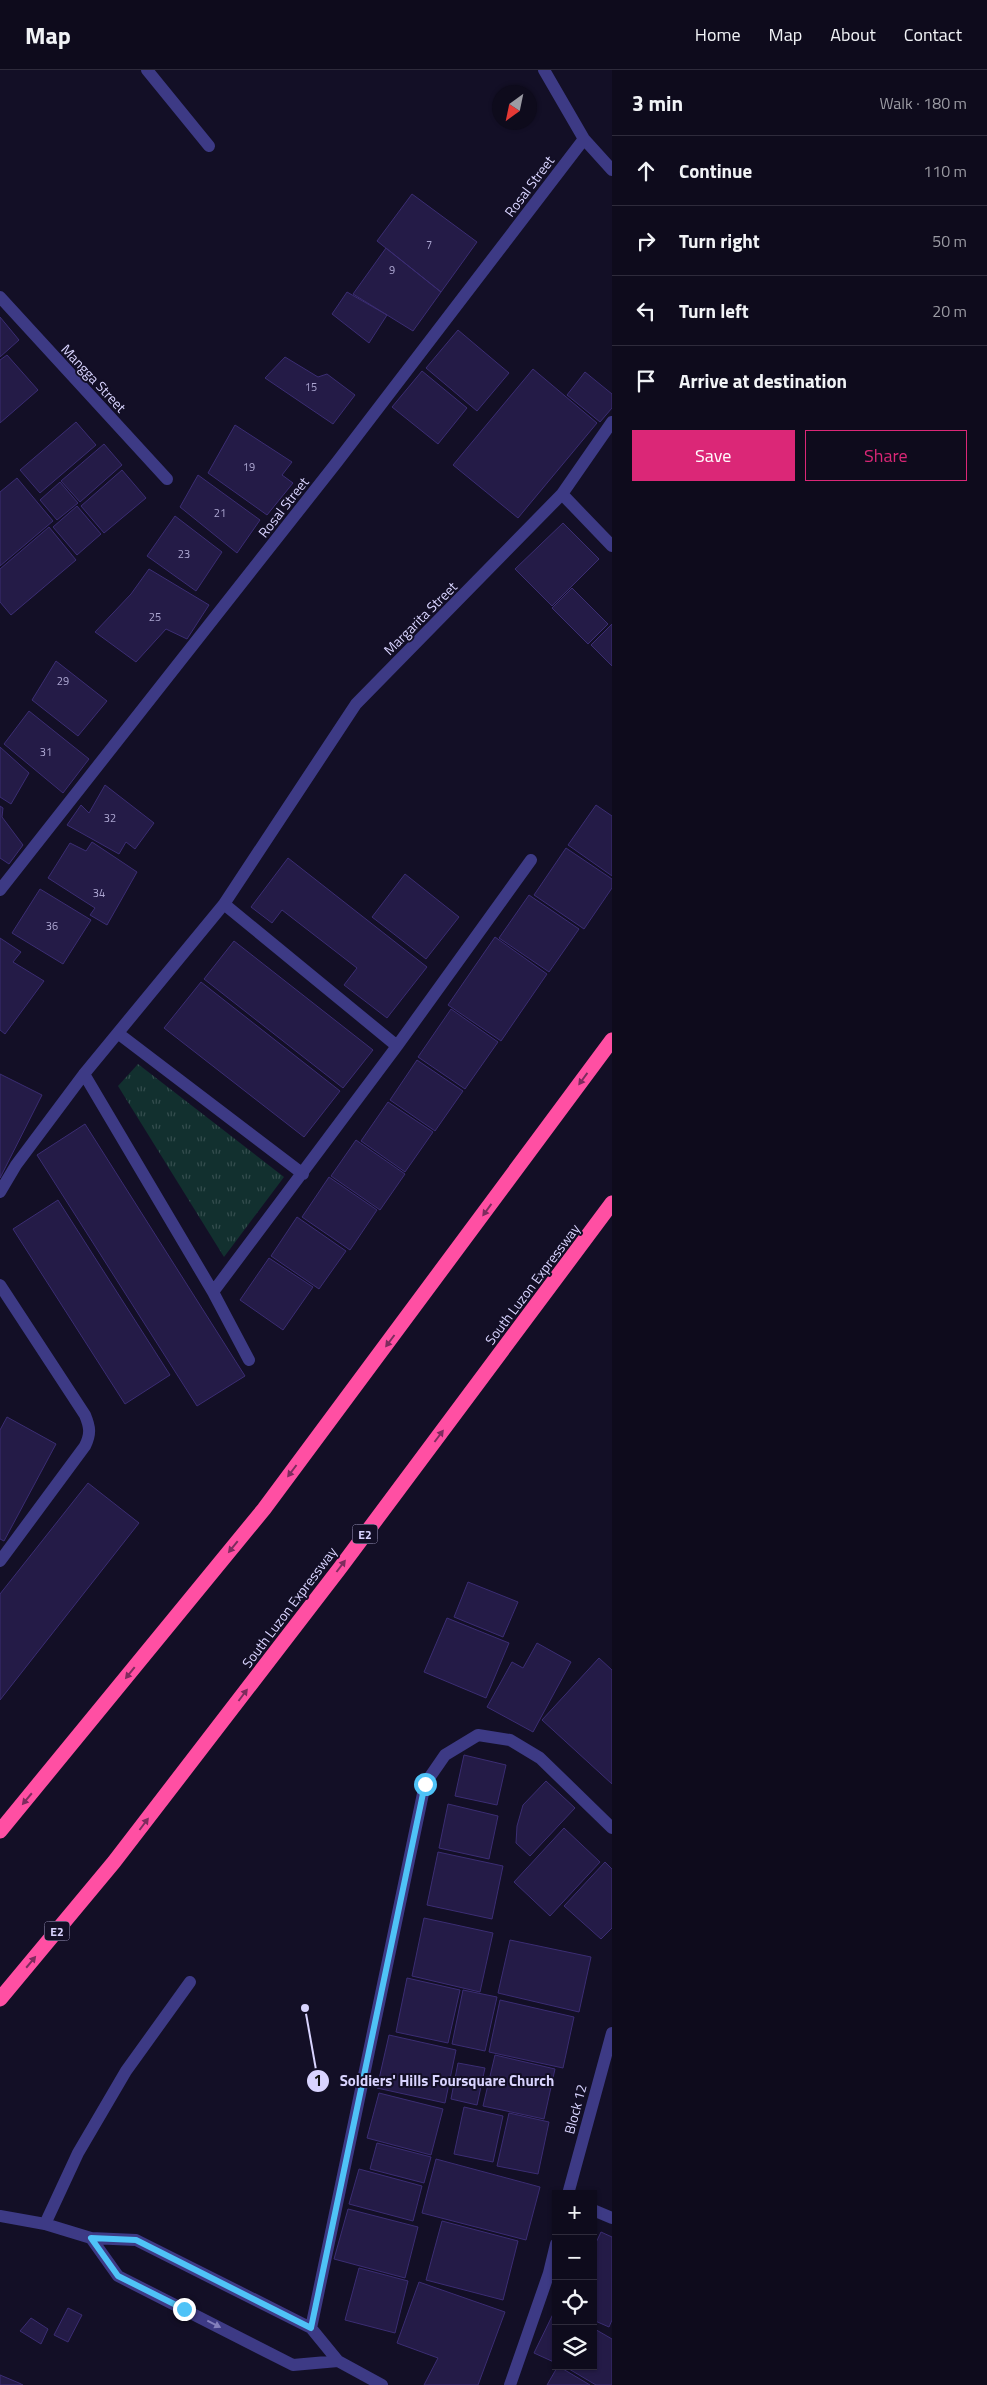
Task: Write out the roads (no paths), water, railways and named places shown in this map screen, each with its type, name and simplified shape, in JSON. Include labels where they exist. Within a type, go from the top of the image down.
[{"type":"highway","points":[[0,1831],[264,1509],[612,1040]]},
{"type":"highway","name":"South Luzon Expressway","points":[[0,2000],[120,1855],[346,1560],[612,1203]]},
{"type":"street","points":[[147,70],[209,146]]},
{"type":"street","points":[[544,70],[584,139],[612,170]]},
{"type":"street","name":"Rosal Street","points":[[0,890],[331,470],[584,139]]},
{"type":"street","name":"Mangga Street","points":[[0,297],[167,479]]},
{"type":"street","name":"Margarita Street","points":[[0,1192],[16,1165],[84,1074],[119,1034],[224,904],[356,704],[562,494],[612,422]]},
{"type":"street","points":[[562,494],[612,546]]},
{"type":"street","points":[[213,1292],[303,1174],[531,860]]},
{"type":"street","points":[[224,904],[397,1046]]},
{"type":"street","points":[[119,1034],[303,1174]]},
{"type":"street","points":[[84,1074],[213,1292],[249,1360]]},
{"type":"street","points":[[0,1284],[86,1415],[90,1425],[90,1436],[85,1446],[0,1561]]},
{"type":"street","points":[[311,2328],[425,1784],[445,1754],[478,1735],[510,1740],[540,1758],[612,1828]]},
{"type":"street","points":[[45,2224],[78,2153],[126,2071],[190,1982]]},
{"type":"street","name":"Block 12","points":[[569,2190],[612,2033]]},
{"type":"street","points":[[597,2212],[612,2218]]},
{"type":"street","points":[[0,2216],[45,2224],[91,2238],[136,2240],[311,2328],[338,2361],[382,2385]]},
{"type":"street","points":[[91,2238],[118,2276],[286,2361],[293,2364],[338,2361]]},
{"type":"street","points":[[510,2385],[543,2291],[552,2258]]},
{"type":"place","name":"Soldiers' Hills Foursquare Church","points":[[305,2008]]}]
